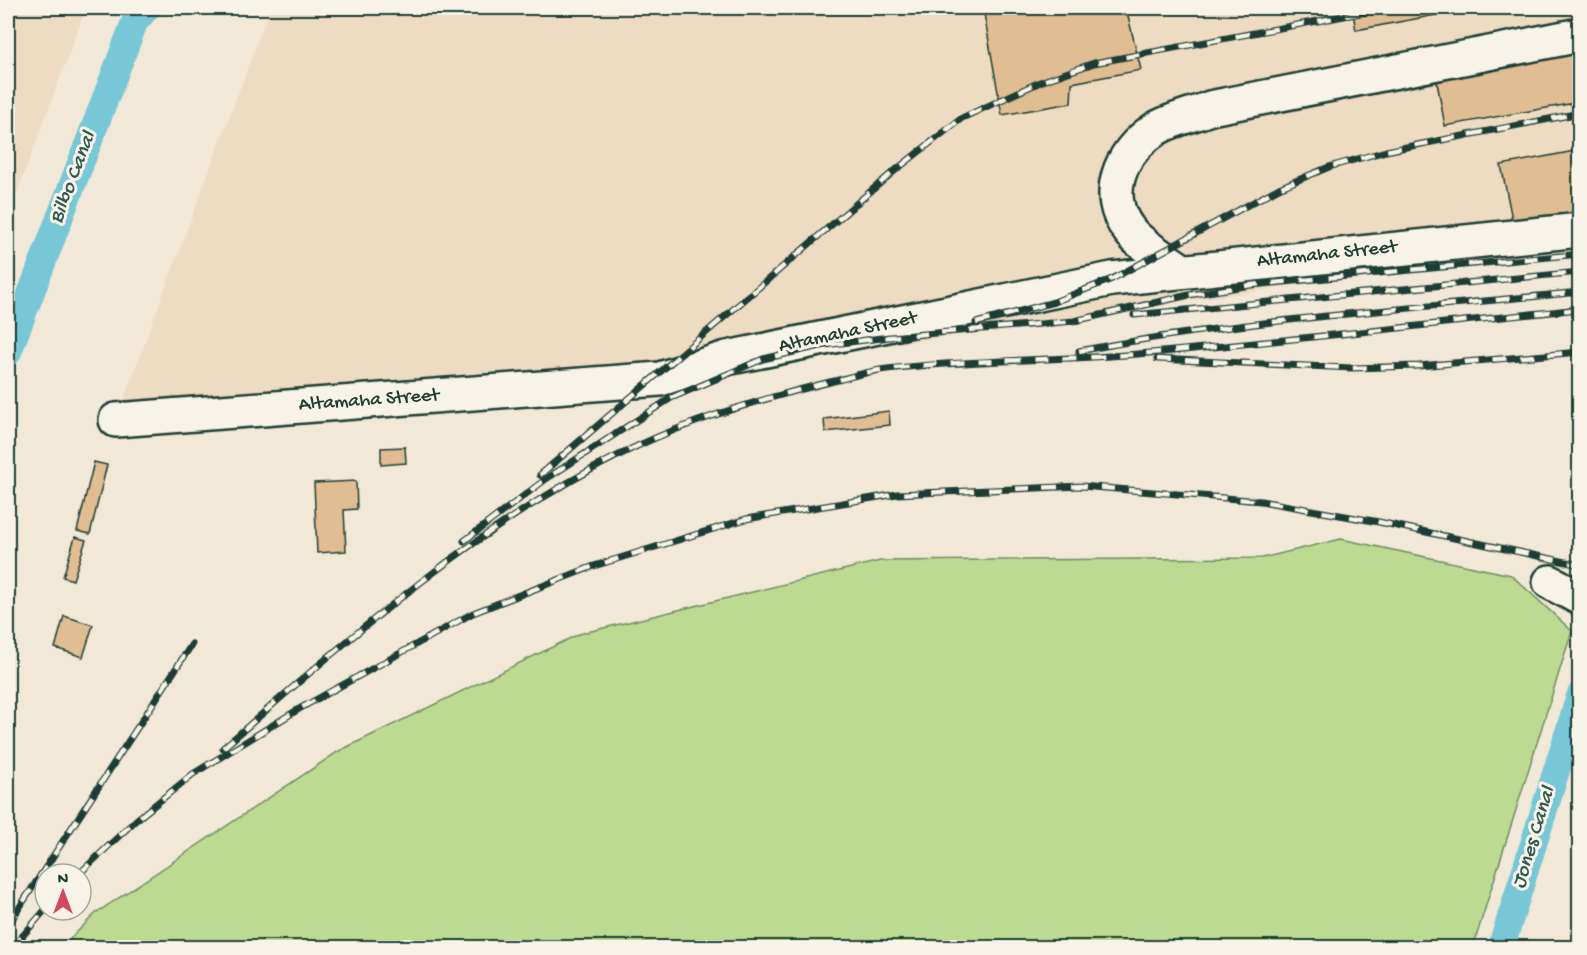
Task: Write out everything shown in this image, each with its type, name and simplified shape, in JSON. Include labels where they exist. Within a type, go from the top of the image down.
[{"type":"street","points":[[1181,270],[1130,231],[1115,195],[1117,174],[1129,153],[1154,130],[1210,108],[1580,35]]},
{"type":"street","name":"Altamaha Street","points":[[116,420],[660,379],[727,358],[1112,279],[1580,230]]},
{"type":"street","points":[[1550,582],[1580,598]]},
{"type":"shaded area","points":[[8,8],[86,8],[8,217]]},
{"type":"shaded area","points":[[270,8],[1579,8],[1579,243],[660,379],[116,420]]},
{"type":"green space","points":[[1341,539],[1511,575],[1572,631],[1473,947],[62,947],[87,922],[93,922],[93,916],[96,913],[339,751],[579,634],[880,561],[1262,558]]},
{"type":"building","points":[[983,8],[1126,8],[1141,70],[1072,83],[1071,103],[1002,115]]},
{"type":"building","points":[[1352,8],[1473,8],[1356,30]]},
{"type":"building","points":[[1580,40],[1580,102],[1445,126],[1434,66]]},
{"type":"building","points":[[1580,150],[1580,212],[1513,224],[1501,165]]},
{"type":"building","points":[[889,411],[890,425],[825,432],[824,419]]},
{"type":"building","points":[[405,447],[406,463],[381,465],[381,448]]},
{"type":"building","points":[[94,462],[107,465],[90,534],[77,531]]},
{"type":"building","points":[[356,481],[357,509],[344,510],[346,551],[317,553],[314,483]]},
{"type":"building","points":[[75,537],[86,540],[73,580],[63,577]]},
{"type":"building","points":[[64,616],[93,625],[83,657],[55,648]]},
{"type":"waterway","name":"Bilbo Canal","points":[[8,353],[135,21],[147,8]]},
{"type":"waterway","name":"Jones Canal","points":[[1501,948],[1580,695]]},
{"type":"railway","points":[[540,475],[892,173],[962,118],[1040,82],[1094,63],[1387,8]]},
{"type":"railway","points":[[976,323],[1054,302],[1112,279],[1279,188],[1329,167],[1386,151],[1580,113]]},
{"type":"railway","points":[[464,541],[546,479],[671,398],[763,359],[825,345],[890,337],[1074,321],[1189,295],[1251,285],[1580,254]]},
{"type":"railway","points":[[1134,315],[1580,272]]},
{"type":"railway","points":[[1079,351],[1266,323],[1580,292]]},
{"type":"railway","points":[[223,748],[366,625],[415,586],[517,514],[627,451],[726,411],[887,369],[950,363],[1138,354],[1580,309]]},
{"type":"railway","points":[[1157,359],[1352,368],[1419,366],[1580,352]]},
{"type":"railway","points":[[92,862],[136,820],[193,774],[299,709],[473,613],[594,566],[746,519],[897,494],[1081,486],[1261,501],[1379,522],[1580,565]]},
{"type":"railway","points":[[8,925],[192,644]]},
{"type":"railway","points":[[12,948],[35,922]]}]
